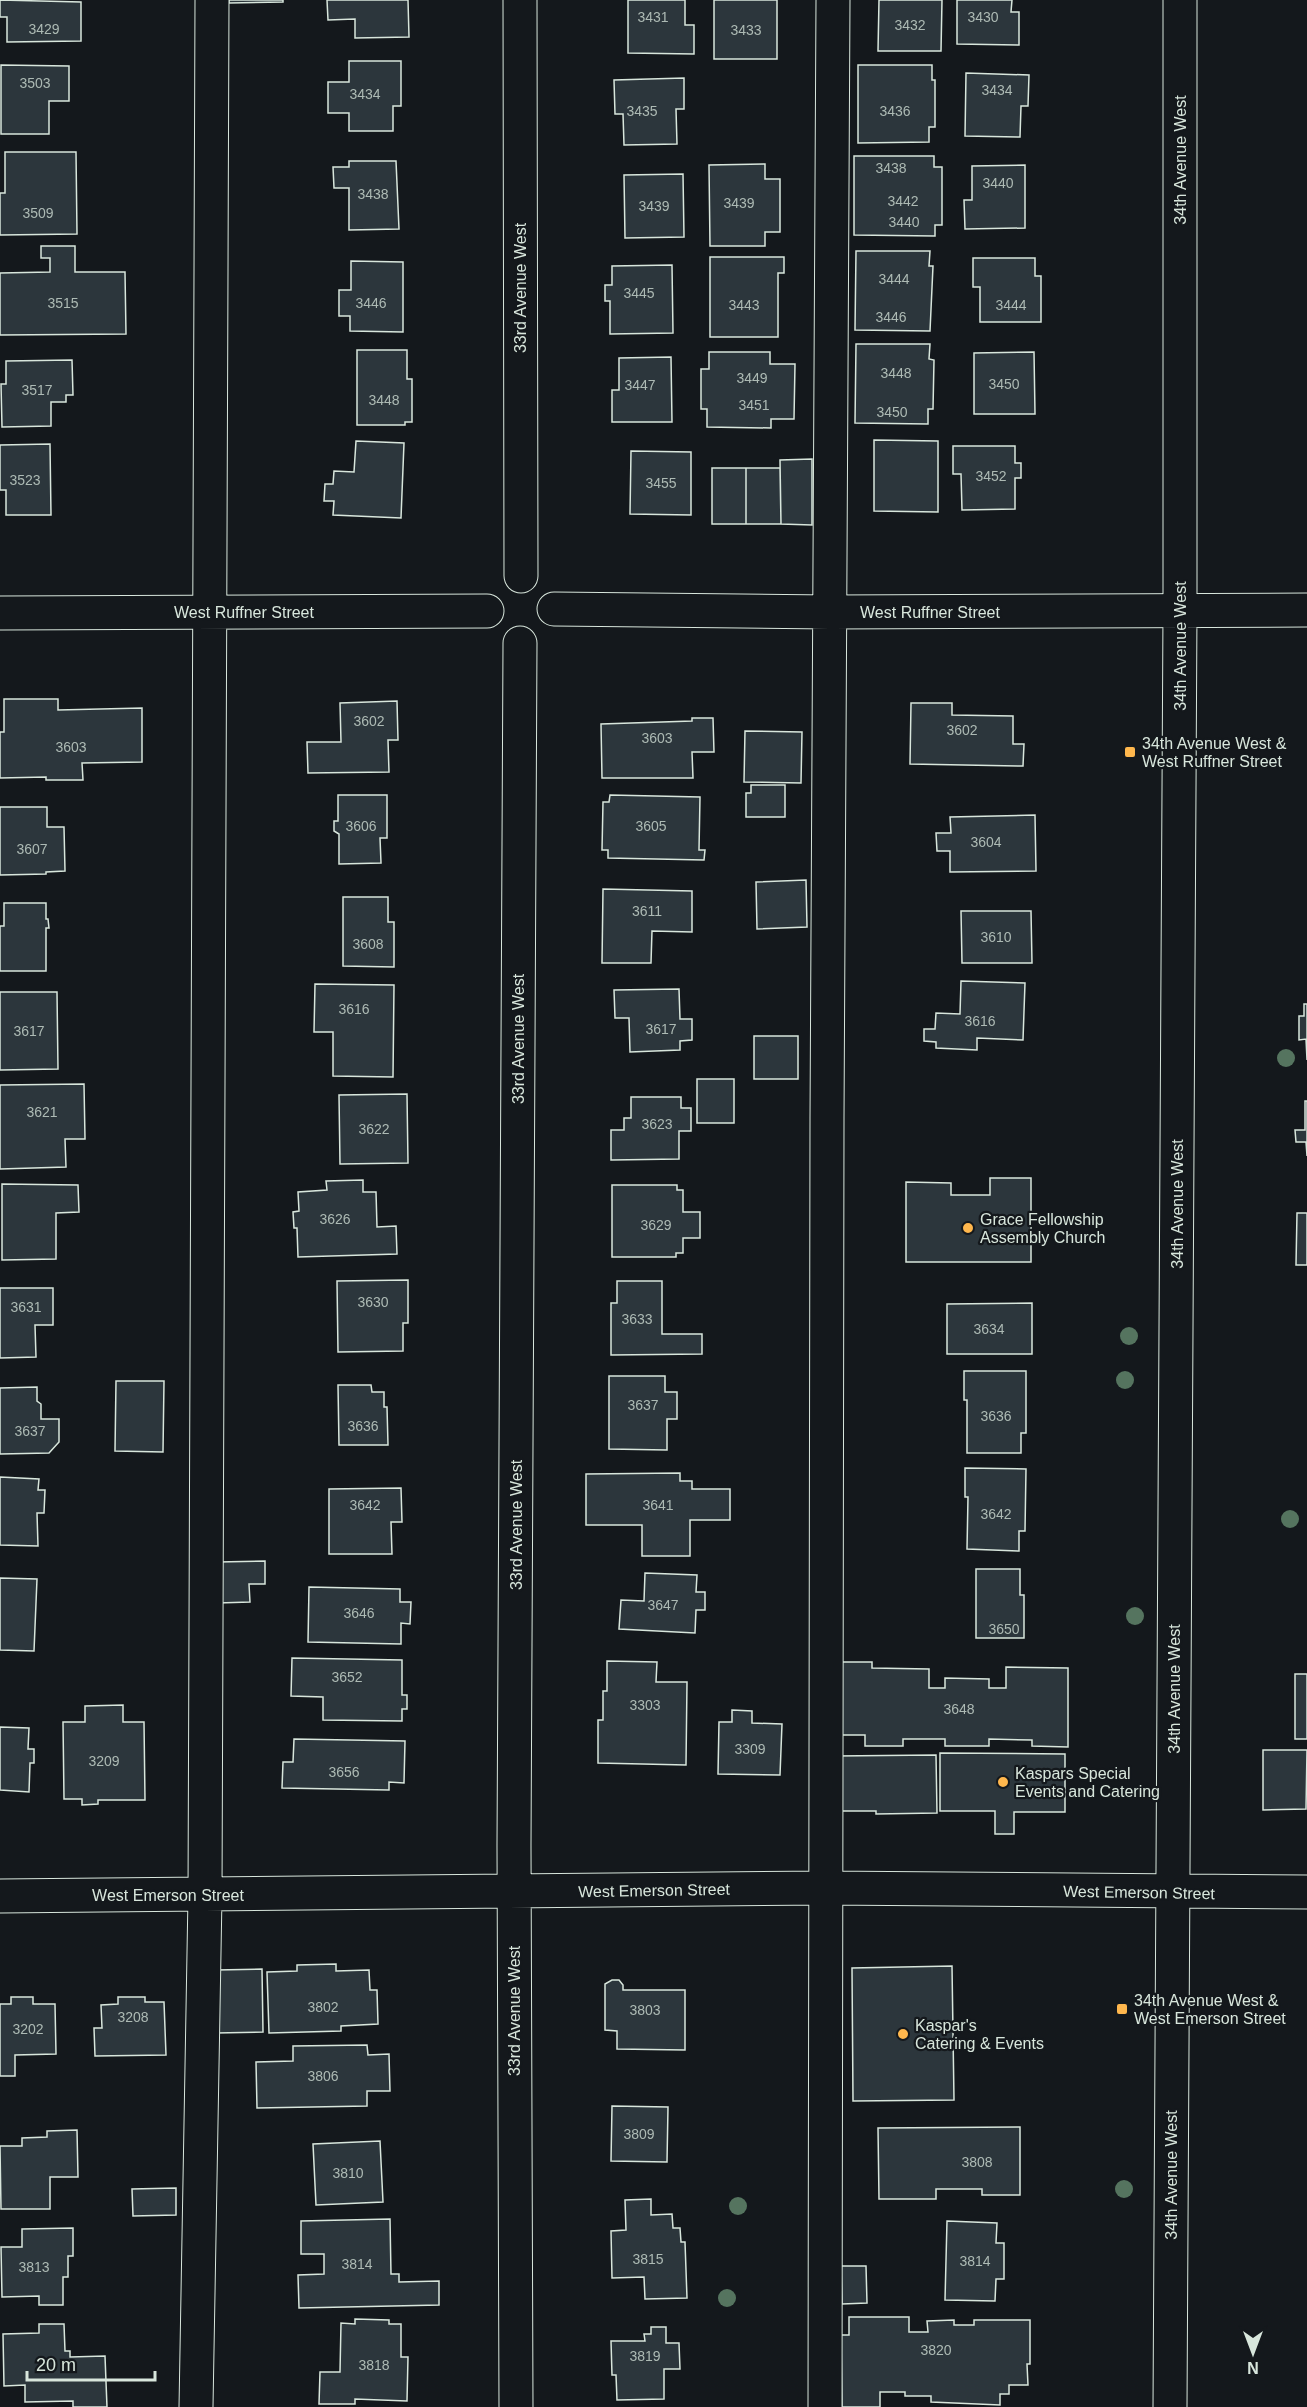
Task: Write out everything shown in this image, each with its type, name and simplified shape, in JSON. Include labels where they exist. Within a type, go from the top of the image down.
[{"type":"street","points":[[196,2407],[205,1896],[212,0]]},
{"type":"street","name":"33rd Avenue West","points":[[520,0],[521,576]]},
{"type":"street","points":[[825,2407],[833,0]]},
{"type":"street","name":"34th Avenue West","points":[[1170,2407],[1180,610],[1180,0]]},
{"type":"street","points":[[521,576],[544,585],[550,594],[554,609],[550,625],[544,633],[535,640],[520,643],[502,638],[493,629],[487,611],[490,597],[496,587],[504,580],[521,576]]},
{"type":"street","name":"West Ruffner Street","points":[[554,609],[830,612],[1307,610]]},
{"type":"street","name":"West Ruffner Street","points":[[0,613],[487,611]]},
{"type":"street","name":"33rd Avenue West","points":[[516,2407],[514,1892],[520,643]]},
{"type":"street","name":"West Emerson Street","points":[[0,1896],[205,1896],[825,1888],[1172,1893],[1307,1892]]},
{"type":"building","points":[[0,0],[81,2],[81,41],[7,42],[7,17],[0,17]]},
{"type":"building","points":[[229,0],[283,0],[283,2],[229,3]]},
{"type":"building","points":[[327,0],[408,0],[409,37],[355,38],[355,19],[328,20]]},
{"type":"building","points":[[628,0],[685,0],[685,25],[694,25],[694,54],[628,53]]},
{"type":"building","points":[[714,0],[777,0],[777,59],[714,59]]},
{"type":"building","points":[[879,0],[942,0],[941,51],[878,51]]},
{"type":"building","points":[[957,0],[1012,0],[1011,12],[1019,12],[1019,45],[957,44]]},
{"type":"building","points":[[349,61],[401,61],[401,106],[393,106],[393,131],[349,131],[349,113],[328,113],[328,82],[349,82]]},
{"type":"building","points":[[1,65],[69,66],[69,101],[49,101],[49,134],[1,134]]},
{"type":"building","points":[[858,65],[932,65],[932,80],[935,80],[935,127],[929,127],[929,142],[858,143]]},
{"type":"building","points":[[966,73],[1029,75],[1028,106],[1021,106],[1020,137],[965,136]]},
{"type":"building","points":[[684,78],[684,109],[676,109],[677,144],[624,145],[623,114],[615,114],[614,80]]},
{"type":"building","points":[[5,152],[76,152],[77,234],[0,235],[0,193],[5,193]]},
{"type":"building","points":[[854,156],[934,156],[934,167],[942,167],[942,225],[935,225],[935,236],[854,235]]},
{"type":"building","points":[[349,161],[396,161],[399,229],[349,230],[349,188],[334,188],[333,167],[349,167]]},
{"type":"building","points":[[765,164],[765,179],[780,179],[780,232],[765,232],[765,246],[710,246],[709,165]]},
{"type":"building","points":[[1025,165],[1025,228],[965,229],[964,200],[972,200],[972,166]]},
{"type":"building","points":[[683,174],[684,237],[625,238],[624,175]]},
{"type":"building","points":[[41,246],[75,246],[75,272],[125,272],[126,334],[0,335],[0,273],[50,272],[50,258],[41,258]]},
{"type":"building","points":[[856,251],[930,251],[929,266],[933,266],[930,331],[855,330]]},
{"type":"building","points":[[710,257],[784,257],[784,273],[778,273],[778,337],[710,337]]},
{"type":"building","points":[[973,258],[1035,258],[1035,276],[1041,276],[1041,322],[980,322],[980,287],[973,287]]},
{"type":"building","points":[[351,261],[403,262],[403,332],[350,331],[350,316],[339,316],[339,290],[351,290]]},
{"type":"building","points":[[672,265],[673,333],[610,334],[610,301],[605,301],[605,285],[612,285],[612,266]]},
{"type":"building","points":[[856,344],[930,344],[929,359],[934,360],[933,409],[928,409],[928,424],[855,423]]},
{"type":"building","points":[[357,350],[407,350],[407,379],[412,379],[412,422],[405,422],[405,425],[357,425]]},
{"type":"building","points":[[709,352],[770,352],[770,364],[795,364],[794,419],[771,419],[771,428],[707,427],[707,409],[701,409],[701,369],[709,369]]},
{"type":"building","points":[[1034,352],[1035,414],[974,414],[974,353]]},
{"type":"building","points":[[671,357],[672,422],[612,422],[612,390],[619,390],[619,358]]},
{"type":"building","points":[[72,360],[73,395],[66,395],[66,402],[51,402],[51,426],[2,427],[1,384],[6,384],[6,361]]},
{"type":"building","points":[[874,440],[938,441],[938,512],[874,511]]},
{"type":"building","points":[[356,441],[404,443],[401,518],[333,515],[334,501],[324,501],[325,484],[333,484],[334,471],[354,472]]},
{"type":"building","points":[[50,444],[51,515],[6,515],[6,490],[0,490],[0,445]]},
{"type":"building","points":[[953,446],[1015,446],[1015,463],[1021,463],[1021,478],[1015,478],[1015,509],[962,510],[961,474],[953,474]]},
{"type":"building","points":[[631,451],[691,452],[691,515],[630,514]]},
{"type":"building","points":[[812,459],[812,525],[781,524],[780,460]]},
{"type":"building","points":[[712,468],[746,468],[746,524],[712,524]]},
{"type":"building","points":[[746,468],[780,468],[781,524],[746,524]]},
{"type":"building","points":[[4,699],[58,699],[58,710],[142,708],[142,762],[82,763],[83,780],[46,780],[46,777],[0,778],[0,732],[4,732]]},
{"type":"building","points":[[397,701],[398,740],[388,740],[389,772],[308,773],[307,742],[341,742],[340,703]]},
{"type":"building","points":[[911,703],[952,703],[952,715],[1013,716],[1013,744],[1024,744],[1023,766],[910,764]]},
{"type":"building","points":[[692,718],[713,718],[714,752],[692,752],[693,778],[602,778],[601,724],[692,721]]},
{"type":"building","points":[[745,731],[802,732],[801,783],[744,782]]},
{"type":"building","points":[[751,785],[785,785],[785,817],[746,817],[746,793],[751,793]]},
{"type":"building","points":[[338,795],[387,795],[387,838],[380,838],[381,863],[339,864],[339,834],[334,831],[334,821],[338,821]]},
{"type":"building","points":[[610,795],[700,797],[699,850],[705,850],[704,860],[608,858],[608,850],[602,850],[603,802],[609,802]]},
{"type":"building","points":[[0,807],[47,807],[47,827],[64,827],[65,871],[46,872],[46,874],[0,875]]},
{"type":"building","points":[[1035,815],[1036,871],[950,872],[950,851],[937,851],[936,833],[951,833],[950,817]]},
{"type":"building","points":[[806,880],[807,927],[757,929],[756,882]]},
{"type":"building","points":[[603,889],[692,891],[692,932],[652,931],[651,963],[602,963]]},
{"type":"building","points":[[343,897],[388,897],[388,922],[394,922],[394,967],[343,966]]},
{"type":"building","points":[[4,903],[46,903],[46,919],[48,919],[49,928],[46,928],[46,971],[0,971],[0,926],[4,926]]},
{"type":"building","points":[[961,911],[1031,911],[1032,963],[962,963]]},
{"type":"building","points":[[961,981],[1025,983],[1023,1040],[977,1038],[977,1050],[936,1048],[936,1042],[924,1041],[924,1029],[935,1029],[936,1013],[960,1014]]},
{"type":"building","points":[[315,984],[394,985],[393,1077],[333,1076],[333,1032],[314,1032]]},
{"type":"building","points":[[679,989],[680,1019],[692,1019],[692,1040],[680,1041],[680,1050],[630,1052],[629,1018],[615,1018],[614,990]]},
{"type":"building","points":[[0,992],[57,992],[58,1069],[0,1070]]},
{"type":"building","points":[[1304,1004],[1307,1004],[1307,1060],[1306,1039],[1299,1040],[1299,1016],[1304,1016]]},
{"type":"building","points":[[754,1036],[798,1036],[798,1079],[754,1079]]},
{"type":"building","points":[[697,1079],[734,1079],[734,1123],[697,1123]]},
{"type":"building","points":[[84,1084],[85,1139],[65,1139],[66,1167],[0,1169],[0,1085]]},
{"type":"building","points":[[407,1094],[408,1163],[340,1164],[339,1095]]},
{"type":"building","points":[[631,1097],[681,1097],[681,1108],[691,1108],[691,1131],[679,1131],[679,1159],[611,1160],[611,1130],[624,1130],[624,1118],[631,1118]]},
{"type":"building","points":[[1305,1101],[1307,1101],[1307,1156],[1306,1142],[1296,1142],[1295,1130],[1305,1130]]},
{"type":"building","name":"Grace Fellowship Assembly Church","points":[[990,1178],[1031,1178],[1031,1262],[906,1262],[906,1182],[951,1183],[951,1195],[990,1195]]},
{"type":"building","points":[[363,1180],[363,1192],[376,1192],[377,1227],[396,1226],[397,1254],[298,1257],[297,1228],[294,1228],[293,1212],[299,1211],[298,1192],[327,1190],[326,1181]]},
{"type":"building","points":[[2,1184],[78,1185],[79,1212],[56,1213],[56,1259],[2,1260]]},
{"type":"building","points":[[612,1185],[677,1185],[677,1190],[683,1190],[683,1212],[700,1212],[700,1238],[683,1238],[683,1253],[676,1253],[676,1257],[612,1257]]},
{"type":"building","points":[[1297,1213],[1307,1213],[1307,1265],[1296,1265]]},
{"type":"building","points":[[408,1280],[408,1323],[403,1323],[403,1351],[338,1352],[337,1281]]},
{"type":"building","points":[[617,1281],[662,1281],[662,1334],[702,1334],[702,1354],[611,1355],[611,1303],[617,1303]]},
{"type":"building","points":[[0,1288],[53,1288],[53,1325],[35,1325],[36,1357],[0,1358]]},
{"type":"building","points":[[1032,1303],[1032,1354],[947,1354],[947,1304]]},
{"type":"building","points":[[964,1371],[1026,1371],[1026,1433],[1021,1433],[1021,1453],[967,1453],[967,1400],[964,1400]]},
{"type":"building","points":[[609,1376],[665,1376],[665,1392],[677,1392],[677,1419],[667,1419],[667,1450],[609,1449]]},
{"type":"building","points":[[116,1381],[164,1381],[163,1452],[115,1451]]},
{"type":"building","points":[[338,1385],[371,1385],[372,1392],[384,1392],[384,1407],[387,1407],[388,1445],[339,1445]]},
{"type":"building","points":[[37,1387],[37,1401],[41,1404],[41,1419],[59,1419],[59,1442],[49,1453],[0,1454],[0,1388]]},
{"type":"building","points":[[965,1468],[1026,1469],[1025,1531],[1019,1531],[1019,1551],[967,1549],[968,1497],[965,1497]]},
{"type":"building","points":[[680,1473],[680,1481],[692,1481],[692,1489],[730,1489],[730,1520],[690,1520],[690,1556],[642,1556],[642,1525],[586,1525],[586,1474]]},
{"type":"building","points":[[0,1477],[39,1479],[38,1490],[45,1490],[44,1513],[37,1513],[38,1546],[0,1545]]},
{"type":"building","points":[[401,1488],[402,1522],[391,1522],[392,1554],[329,1554],[329,1489]]},
{"type":"building","points":[[265,1561],[265,1584],[249,1584],[250,1602],[218,1603],[218,1562]]},
{"type":"building","points":[[976,1569],[1020,1569],[1020,1595],[1024,1595],[1024,1638],[976,1638]]},
{"type":"building","points":[[645,1573],[697,1575],[696,1592],[705,1592],[705,1610],[696,1610],[695,1633],[619,1629],[621,1600],[644,1601]]},
{"type":"building","points":[[0,1578],[37,1579],[34,1651],[0,1650]]},
{"type":"building","points":[[309,1587],[400,1589],[400,1602],[411,1602],[410,1624],[401,1623],[401,1644],[308,1642]]},
{"type":"building","points":[[292,1658],[402,1660],[402,1695],[407,1695],[407,1709],[402,1709],[402,1721],[323,1720],[323,1697],[291,1696]]},
{"type":"building","points":[[607,1661],[657,1662],[656,1682],[687,1682],[686,1765],[598,1763],[598,1720],[603,1720],[603,1691],[607,1691]]},
{"type":"building","points":[[837,1662],[872,1662],[872,1668],[929,1669],[929,1688],[945,1688],[945,1678],[989,1679],[989,1688],[1006,1688],[1006,1667],[1068,1668],[1068,1747],[1032,1746],[1032,1740],[989,1739],[989,1746],[945,1746],[945,1739],[903,1739],[903,1746],[865,1746],[865,1735],[836,1735]]},
{"type":"building","points":[[1295,1674],[1307,1674],[1307,1739],[1295,1739]]},
{"type":"building","points":[[123,1705],[123,1722],[144,1722],[145,1800],[98,1800],[98,1804],[82,1805],[82,1799],[64,1799],[63,1722],[85,1722],[85,1706]]},
{"type":"building","points":[[732,1710],[752,1711],[752,1723],[782,1724],[780,1775],[718,1774],[719,1722],[732,1722]]},
{"type":"building","points":[[0,1727],[29,1728],[28,1749],[34,1749],[34,1763],[30,1763],[29,1792],[0,1790]]},
{"type":"building","points":[[294,1739],[405,1741],[404,1783],[389,1782],[389,1790],[282,1788],[283,1762],[293,1762]]},
{"type":"building","points":[[1263,1750],[1307,1750],[1306,1809],[1263,1810]]},
{"type":"building","name":"Kaspars Special Events and Catering","points":[[940,1753],[1065,1754],[1065,1812],[1014,1812],[1014,1834],[995,1834],[995,1811],[940,1811]]},
{"type":"building","points":[[936,1755],[937,1813],[876,1814],[876,1811],[835,1811],[835,1756]]},
{"type":"building","points":[[336,1964],[336,1971],[369,1970],[370,1990],[377,1990],[378,2024],[341,2026],[341,2031],[269,2033],[267,1972],[297,1971],[297,1965]]},
{"type":"building","name":"Kaspar's Catering & Events","points":[[952,1966],[954,2100],[853,2101],[852,1968]]},
{"type":"building","points":[[262,1969],[263,2032],[216,2033],[216,1970]]},
{"type":"building","points":[[612,1980],[619,1980],[623,1985],[623,1990],[685,1990],[685,2050],[617,2049],[617,2031],[605,2030],[605,1984]]},
{"type":"building","points":[[11,1997],[33,1997],[33,2004],[55,2004],[56,2054],[15,2055],[15,2076],[0,2076],[0,2004],[11,2004]]},
{"type":"building","points":[[118,1997],[145,1997],[145,2002],[164,2002],[166,2055],[95,2056],[94,2028],[102,2028],[101,2005],[118,2004]]},
{"type":"building","points":[[367,2045],[368,2055],[389,2054],[390,2091],[367,2091],[367,2106],[257,2108],[256,2062],[293,2061],[293,2046]]},
{"type":"building","points":[[612,2106],[668,2107],[667,2162],[611,2161]]},
{"type":"building","points":[[1020,2127],[1020,2195],[982,2195],[982,2189],[936,2189],[936,2199],[879,2199],[878,2128]]},
{"type":"building","points":[[77,2130],[78,2177],[50,2177],[50,2209],[1,2209],[0,2146],[22,2146],[22,2138],[47,2137],[47,2131]]},
{"type":"building","points":[[380,2141],[383,2202],[316,2205],[313,2144]]},
{"type":"building","points":[[176,2188],[176,2215],[133,2216],[132,2189]]},
{"type":"building","points":[[651,2199],[651,2215],[672,2214],[673,2228],[680,2228],[681,2242],[685,2242],[687,2298],[645,2299],[644,2277],[612,2278],[611,2231],[626,2230],[625,2200]]},
{"type":"building","points":[[390,2219],[391,2274],[399,2274],[399,2282],[439,2281],[439,2305],[299,2308],[298,2275],[324,2274],[324,2254],[301,2254],[301,2221]]},
{"type":"building","points":[[947,2221],[997,2223],[996,2243],[1004,2243],[1004,2279],[996,2279],[995,2301],[945,2300]]},
{"type":"building","points":[[73,2228],[73,2256],[68,2256],[68,2277],[63,2277],[63,2305],[39,2305],[39,2296],[2,2297],[1,2247],[22,2247],[22,2229]]},
{"type":"building","points":[[841,2266],[866,2266],[867,2303],[842,2304]]},
{"type":"building","points":[[849,2317],[909,2317],[909,2332],[928,2332],[927,2321],[954,2320],[954,2325],[974,2325],[974,2320],[1030,2320],[1028,2385],[1009,2385],[1009,2394],[1000,2394],[1000,2405],[931,2402],[931,2396],[905,2396],[905,2392],[880,2392],[880,2407],[842,2407],[841,2335],[849,2335]]},
{"type":"building","points":[[355,2319],[389,2320],[389,2324],[401,2324],[401,2357],[408,2357],[407,2401],[355,2399],[355,2404],[319,2404],[320,2372],[340,2372],[341,2323],[355,2324]]},
{"type":"building","points":[[39,2324],[64,2324],[65,2351],[70,2351],[70,2357],[105,2356],[107,2407],[73,2407],[73,2401],[25,2402],[25,2385],[4,2386],[3,2334],[39,2333]]},
{"type":"building","points":[[651,2327],[666,2327],[666,2343],[679,2343],[680,2369],[664,2369],[664,2399],[617,2400],[616,2375],[612,2375],[611,2341],[645,2341],[644,2334],[651,2334]]},
{"type":"place","name":"34th Avenue West & West Ruffner Street","points":[[1130,752]]},
{"type":"place","name":"Grace Fellowship Assembly Church","points":[[968,1228]]},
{"type":"place","name":"Kaspars Special Events and Catering","points":[[1003,1782]]},
{"type":"place","name":"34th Avenue West & West Emerson Street","points":[[1122,2009]]},
{"type":"place","name":"Kaspar's Catering & Events","points":[[903,2034]]}]
